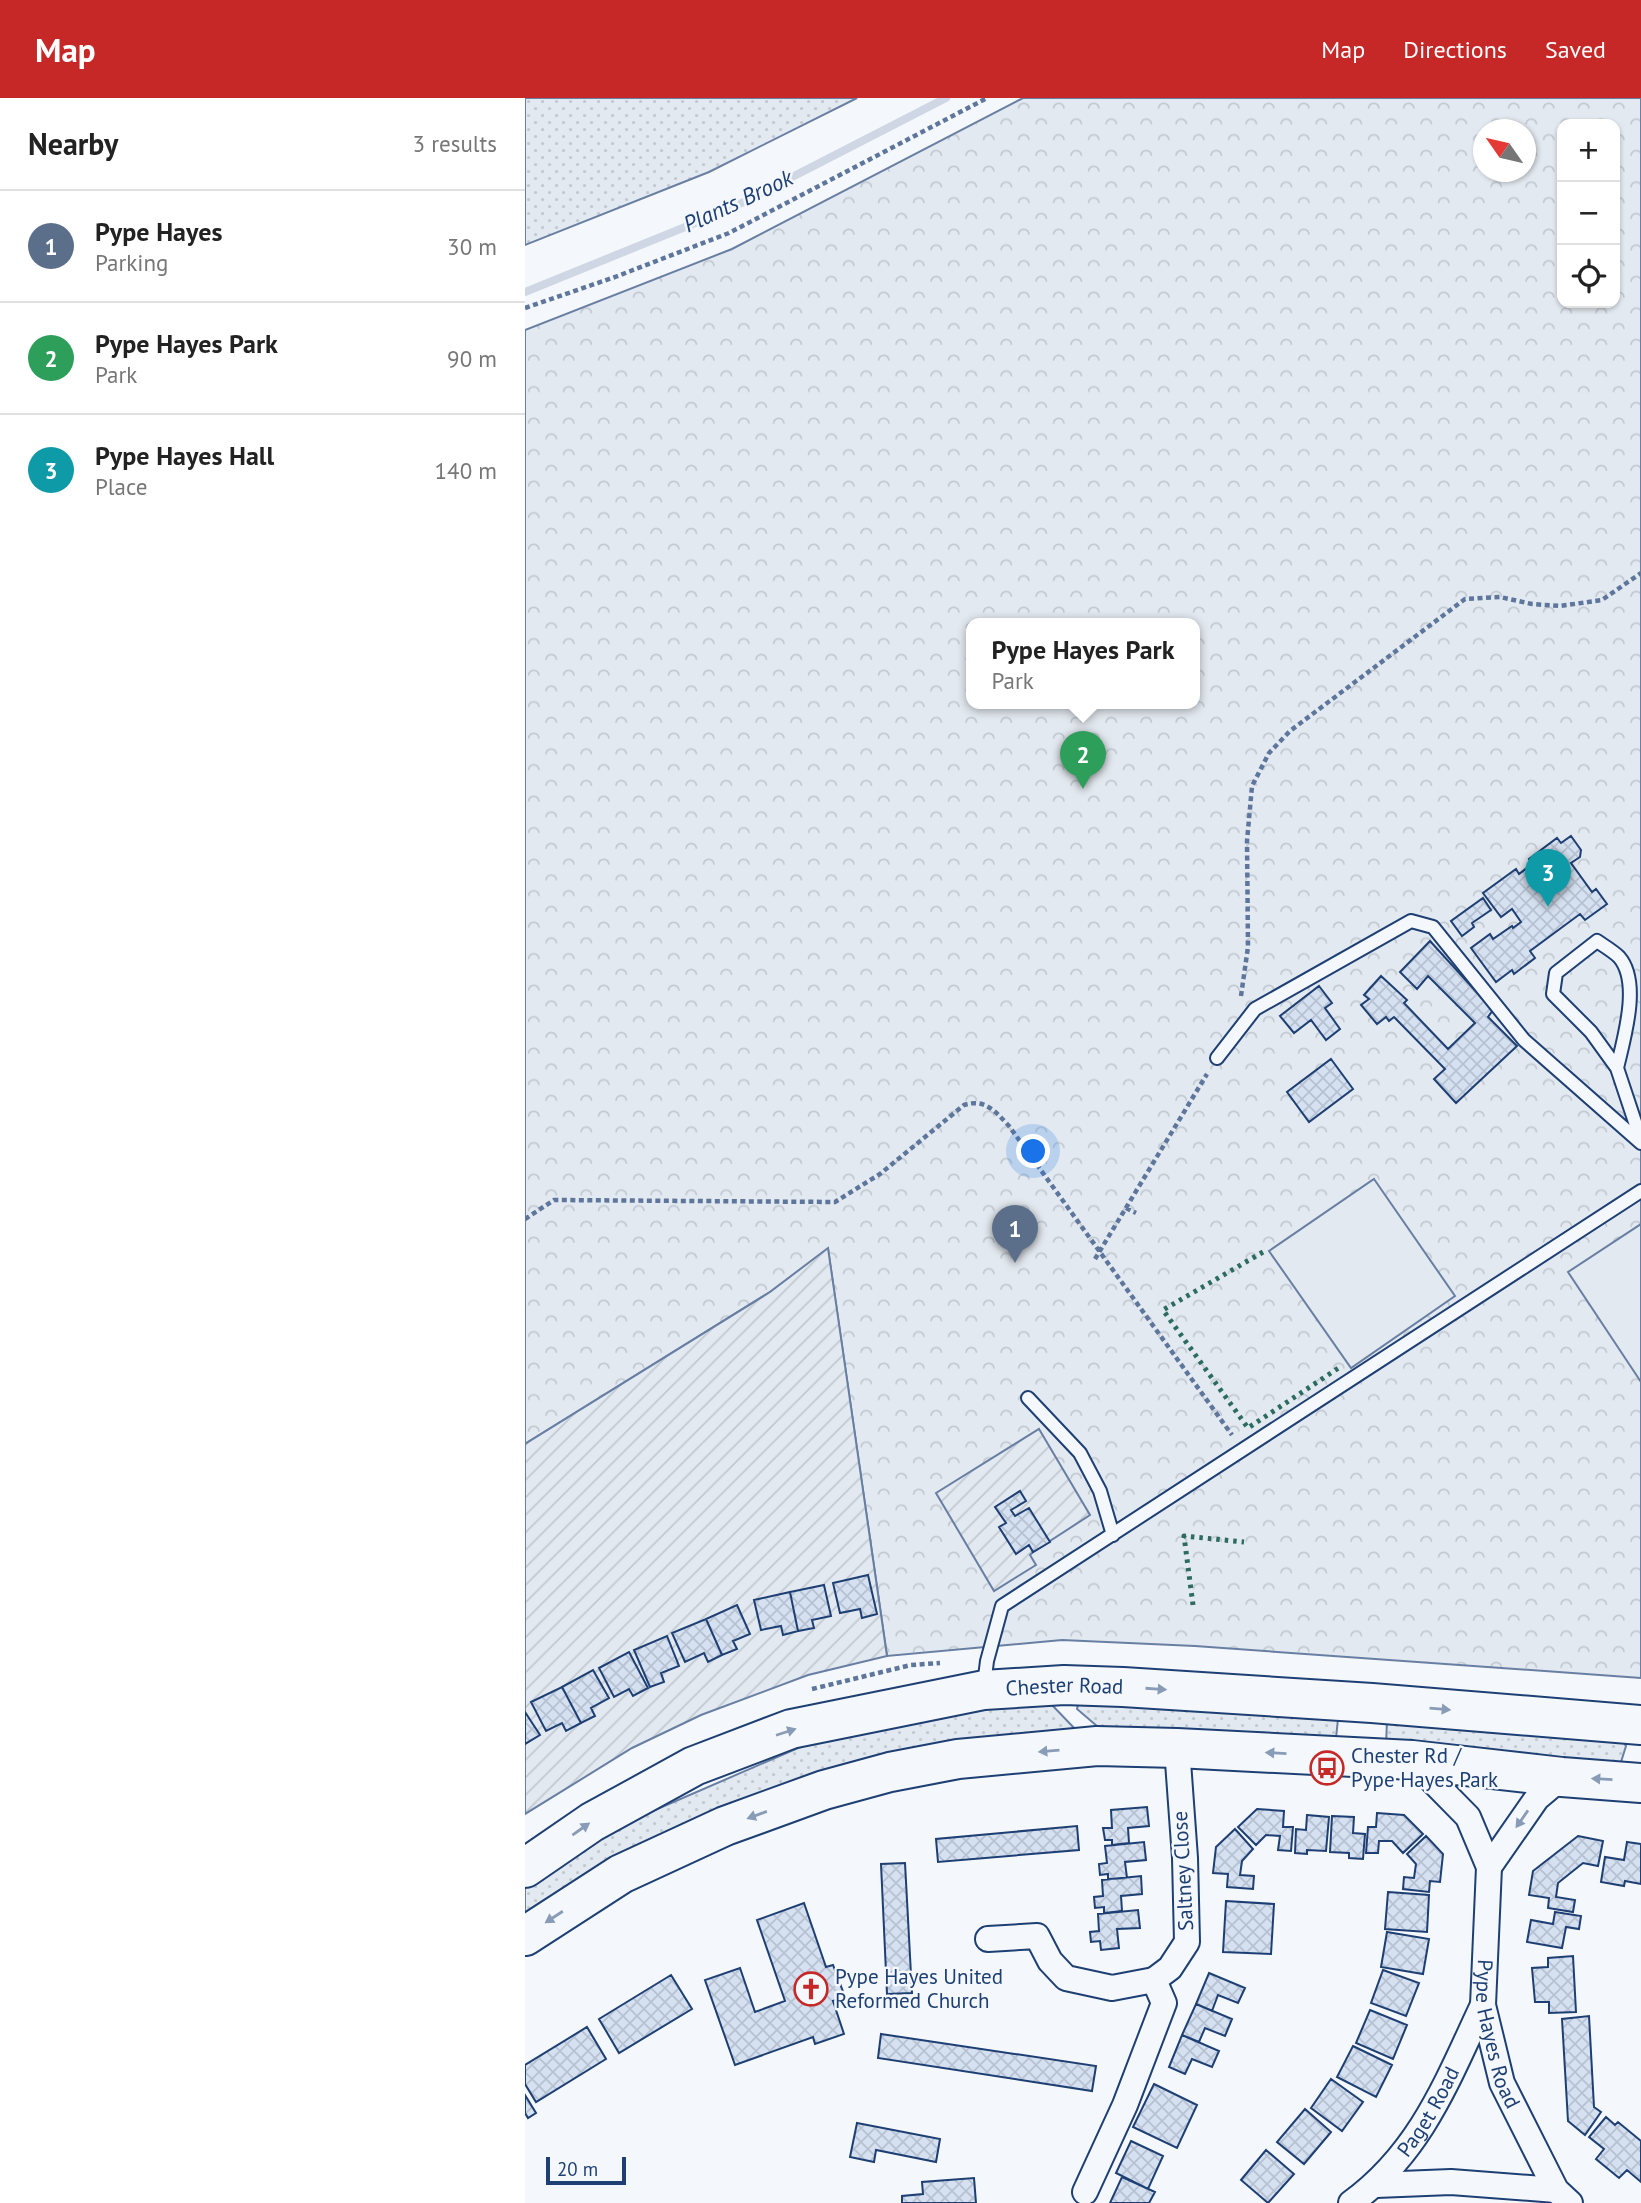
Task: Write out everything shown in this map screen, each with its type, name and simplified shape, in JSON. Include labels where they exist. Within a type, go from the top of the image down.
[{"type":"highway","name":"Chester Road","points":[[525,1868],[591,1822],[694,1766],[790,1729],[984,1690],[1064,1685],[1373,1703],[1641,1725]]},
{"type":"highway","points":[[1369,1757],[1373,1703]]},
{"type":"highway","points":[[525,1936],[621,1874],[725,1826],[824,1790],[890,1772],[958,1759],[1097,1746],[1177,1748],[1412,1760],[1641,1783]]},
{"type":"street","name":"Saltney Close","points":[[1154,1980],[1170,1968],[1187,1942],[1185,1858],[1177,1748]]},
{"type":"street","name":"Pype Hayes Road","points":[[1412,1760],[1468,1817],[1489,1867],[1483,2005],[1502,2082],[1563,2196]]},
{"type":"street","points":[[1489,1867],[1537,1798],[1562,1777]]},
{"type":"street","points":[[988,1939],[1037,1936],[1050,1961],[1066,1978],[1112,1988],[1154,1980],[1164,2003],[1125,2105],[1086,2192]]},
{"type":"street","name":"Paget Road","points":[[1351,2203],[1376,2185],[1404,2154],[1427,2120],[1483,2005]]},
{"type":"street","name":"Pype Hayes Road","points":[[1376,2185],[1451,2182],[1563,2196]]},
{"type":"lane","points":[[1217,1058],[1255,1009],[1411,921],[1433,927],[1524,1040],[1641,1142]]},
{"type":"lane","points":[[1617,1068],[1630,1010],[1630,979],[1620,958],[1597,941],[1556,973],[1553,994],[1591,1032],[1617,1068],[1641,1142]]},
{"type":"lane","points":[[984,1690],[987,1661],[1002,1606],[1641,1191]]},
{"type":"lane","points":[[1028,1398],[1080,1453],[1100,1491],[1113,1535]]},
{"type":"path","points":[[525,308],[729,233],[987,98]]},
{"type":"path","points":[[1240,1004],[1248,947],[1247,841],[1252,786],[1269,753],[1290,731],[1465,599],[1500,597],[1532,604],[1560,606],[1602,600],[1641,573]]},
{"type":"path","points":[[1095,1259],[1217,1058]]},
{"type":"path","points":[[525,1219],[554,1200],[835,1202],[880,1174],[964,1105],[975,1102],[993,1109],[1009,1126],[1244,1451]]},
{"type":"path","points":[[1126,1208],[1136,1213]]},
{"type":"green space","points":[[525,98],[857,98],[709,172],[525,245]]},
{"type":"green space","points":[[1023,98],[1641,98],[1641,1678],[1195,1646],[1062,1640],[887,1656],[828,1249],[770,1292],[525,1444],[525,330],[732,249]]},
{"type":"green space","points":[[1374,1179],[1455,1296],[1351,1368],[1269,1251]]},
{"type":"green space","points":[[1641,1224],[1641,1382],[1568,1272]]},
{"type":"green space","points":[[828,1248],[887,1656],[808,1675],[701,1715],[632,1748],[525,1814],[525,1444],[770,1292]]},
{"type":"green space","points":[[1039,1429],[1090,1515],[1033,1552],[1030,1555],[1036,1565],[994,1591],[936,1493]]},
{"type":"green space","points":[[1079,1700],[1338,1719],[1336,1738],[1104,1732],[1077,1709]]},
{"type":"green space","points":[[1021,1703],[1052,1705],[1077,1731],[916,1749],[525,1915],[525,1886],[609,1830],[805,1745],[882,1725]]},
{"type":"green space","points":[[1387,1720],[1619,1736],[1626,1746],[1621,1762],[1542,1764],[1386,1746]]},
{"type":"building","points":[[1571,836],[1581,850],[1580,857],[1571,863],[1592,892],[1596,889],[1607,904],[1585,920],[1580,914],[1530,951],[1535,958],[1514,974],[1512,970],[1496,982],[1471,948],[1490,934],[1493,939],[1521,922],[1512,909],[1501,917],[1483,893],[1516,869],[1519,874],[1532,864],[1529,859],[1557,838],[1561,843]]},
{"type":"building","points":[[1483,898],[1491,910],[1472,923],[1474,927],[1462,936],[1451,921]]},
{"type":"building","points":[[1430,941],[1493,1010],[1488,1017],[1517,1046],[1456,1103],[1434,1079],[1445,1069],[1394,1017],[1389,1021],[1386,1017],[1377,1024],[1361,1005],[1369,999],[1364,995],[1381,976],[1407,1000],[1404,1003],[1448,1049],[1475,1023],[1428,976],[1417,989],[1400,972]]},
{"type":"building","points":[[1319,986],[1332,1003],[1325,1008],[1340,1029],[1326,1040],[1311,1020],[1294,1033],[1280,1016]]},
{"type":"building","points":[[1331,1059],[1353,1089],[1309,1122],[1287,1092]]},
{"type":"building","points":[[1020,1491],[1026,1501],[1011,1510],[1015,1516],[1029,1508],[1050,1542],[1033,1552],[1029,1545],[1016,1554],[999,1527],[1006,1523],[995,1507]]},
{"type":"building","points":[[868,1575],[877,1614],[862,1618],[860,1609],[840,1613],[833,1583]]},
{"type":"building","points":[[824,1585],[831,1616],[812,1620],[814,1628],[798,1631],[790,1592]]},
{"type":"building","points":[[790,1592],[798,1631],[783,1635],[781,1626],[761,1630],[754,1600]]},
{"type":"building","points":[[737,1605],[750,1634],[733,1641],[737,1649],[722,1655],[706,1619]]},
{"type":"building","points":[[706,1619],[722,1655],[708,1662],[704,1653],[685,1662],[672,1633]]},
{"type":"building","points":[[667,1636],[679,1666],[661,1673],[664,1682],[650,1687],[634,1650]]},
{"type":"building","points":[[629,1652],[648,1688],[633,1696],[629,1689],[614,1697],[599,1668]]},
{"type":"building","points":[[593,1670],[609,1698],[591,1708],[595,1716],[581,1723],[562,1687]]},
{"type":"building","points":[[562,1687],[581,1723],[566,1731],[562,1723],[546,1731],[531,1702]]},
{"type":"building","points":[[525,1712],[540,1735],[525,1744]]},
{"type":"building","points":[[1147,1807],[1149,1826],[1128,1828],[1129,1843],[1112,1845],[1112,1840],[1105,1840],[1103,1828],[1112,1828],[1111,1810]]},
{"type":"building","points":[[1257,1809],[1284,1811],[1283,1827],[1293,1827],[1291,1851],[1278,1850],[1280,1836],[1266,1835],[1256,1845],[1238,1827]]},
{"type":"building","points":[[1377,1813],[1404,1815],[1423,1834],[1403,1853],[1392,1841],[1379,1841],[1378,1853],[1366,1853],[1368,1827],[1376,1827]]},
{"type":"building","points":[[1307,1815],[1329,1817],[1326,1851],[1307,1850],[1307,1854],[1295,1853],[1296,1829],[1306,1830]]},
{"type":"building","points":[[1332,1816],[1354,1817],[1353,1833],[1365,1834],[1363,1859],[1349,1858],[1349,1853],[1330,1852]]},
{"type":"building","points":[[1077,1826],[1079,1850],[938,1862],[936,1839]]},
{"type":"building","points":[[1235,1829],[1253,1849],[1242,1861],[1240,1875],[1254,1876],[1253,1889],[1227,1887],[1228,1874],[1213,1873],[1216,1847]]},
{"type":"building","points":[[1426,1836],[1443,1854],[1440,1882],[1430,1881],[1429,1892],[1403,1889],[1404,1877],[1414,1878],[1416,1864],[1407,1854]]},
{"type":"building","points":[[1578,1836],[1603,1841],[1598,1866],[1583,1863],[1558,1883],[1556,1897],[1575,1900],[1573,1912],[1548,1908],[1549,1898],[1529,1895],[1533,1871]]},
{"type":"building","points":[[1144,1842],[1146,1860],[1125,1862],[1127,1878],[1108,1879],[1108,1874],[1100,1875],[1099,1864],[1107,1863],[1105,1846]]},
{"type":"building","points":[[1627,1842],[1641,1844],[1641,1884],[1625,1881],[1624,1886],[1601,1882],[1605,1857],[1624,1860]]},
{"type":"building","points":[[905,1863],[912,1993],[887,1994],[881,1864]]},
{"type":"building","points":[[1141,1876],[1142,1894],[1121,1896],[1122,1911],[1104,1913],[1104,1907],[1095,1908],[1094,1897],[1103,1896],[1102,1880]]},
{"type":"building","points":[[1388,1892],[1429,1895],[1427,1932],[1385,1929]]},
{"type":"building","points":[[1226,1901],[1274,1904],[1271,1954],[1223,1952]]},
{"type":"building","name":"Pype Hayes United Reformed Church","points":[[804,1903],[826,1967],[833,1965],[845,1997],[833,2001],[844,2034],[815,2044],[813,2037],[735,2065],[705,1980],[740,1968],[755,2012],[785,2001],[757,1920]]},
{"type":"building","points":[[1138,1910],[1140,1928],[1117,1929],[1119,1948],[1101,1950],[1100,1941],[1091,1942],[1090,1932],[1099,1931],[1098,1914]]},
{"type":"building","points":[[1555,1912],[1581,1916],[1579,1929],[1566,1927],[1562,1948],[1527,1942],[1531,1920],[1553,1924]]},
{"type":"building","points":[[1387,1932],[1429,1939],[1423,1974],[1381,1967]]},
{"type":"building","points":[[1573,1956],[1576,2012],[1549,2013],[1549,2002],[1535,2002],[1532,1968],[1548,1967],[1548,1958]]},
{"type":"building","points":[[1383,1970],[1419,1983],[1406,2016],[1371,2003]]},
{"type":"building","points":[[1209,1973],[1245,1988],[1238,2003],[1218,1995],[1212,2011],[1196,2004]]},
{"type":"building","points":[[671,1975],[692,2009],[619,2053],[599,2019]]},
{"type":"building","points":[[1196,2004],[1232,2019],[1225,2036],[1205,2028],[1199,2042],[1182,2035]]},
{"type":"building","points":[[1370,2010],[1407,2025],[1393,2059],[1356,2043]]},
{"type":"building","points":[[1589,2016],[1594,2107],[1601,2112],[1585,2135],[1568,2121],[1562,2019]]},
{"type":"building","points":[[587,2027],[606,2059],[536,2102],[525,2084],[525,2065]]},
{"type":"building","points":[[881,2034],[1096,2066],[1092,2091],[878,2058]]},
{"type":"building","points":[[1182,2035],[1219,2051],[1212,2067],[1192,2059],[1185,2074],[1169,2067]]},
{"type":"building","points":[[1353,2046],[1392,2065],[1376,2097],[1337,2077]]},
{"type":"building","points":[[1331,2079],[1363,2102],[1342,2131],[1311,2108]]},
{"type":"building","points":[[1154,2084],[1197,2105],[1177,2148],[1133,2127]]},
{"type":"building","points":[[525,2095],[536,2113],[528,2118],[525,2113]]},
{"type":"building","points":[[1305,2109],[1331,2132],[1304,2164],[1277,2142]]},
{"type":"building","points":[[1606,2117],[1615,2125],[1618,2122],[1641,2141],[1641,2182],[1627,2170],[1619,2178],[1596,2159],[1604,2149],[1589,2137]]},
{"type":"building","points":[[857,2123],[940,2139],[936,2162],[876,2150],[874,2162],[850,2157]]},
{"type":"building","points":[[1131,2141],[1163,2156],[1148,2189],[1116,2173]]},
{"type":"building","points":[[1266,2150],[1294,2174],[1268,2203],[1241,2180]]},
{"type":"building","points":[[1122,2177],[1155,2192],[1149,2203],[1110,2203]]},
{"type":"building","points":[[974,2178],[976,2203],[902,2203],[902,2196],[923,2194],[922,2182]]},
{"type":"waterway","name":"Plants Brook","points":[[525,292],[732,208],[946,98]]},
{"type":"hedge","points":[[1263,1252],[1163,1310],[1248,1428],[1340,1367]]},
{"type":"hedge","points":[[1193,1605],[1184,1536],[1244,1542]]},
{"type":"place","name":"Pype Hayes Park","points":[[1083,789]]},
{"type":"place","name":"Pype Hayes Hall","points":[[1548,907]]},
{"type":"place","name":"Pype Hayes","points":[[1015,1263]]},
{"type":"place","name":"Chester Rd / Pype Hayes Park","points":[[1327,1768]]},
{"type":"place","name":"Pype Hayes United Reformed Church","points":[[811,1989]]}]
